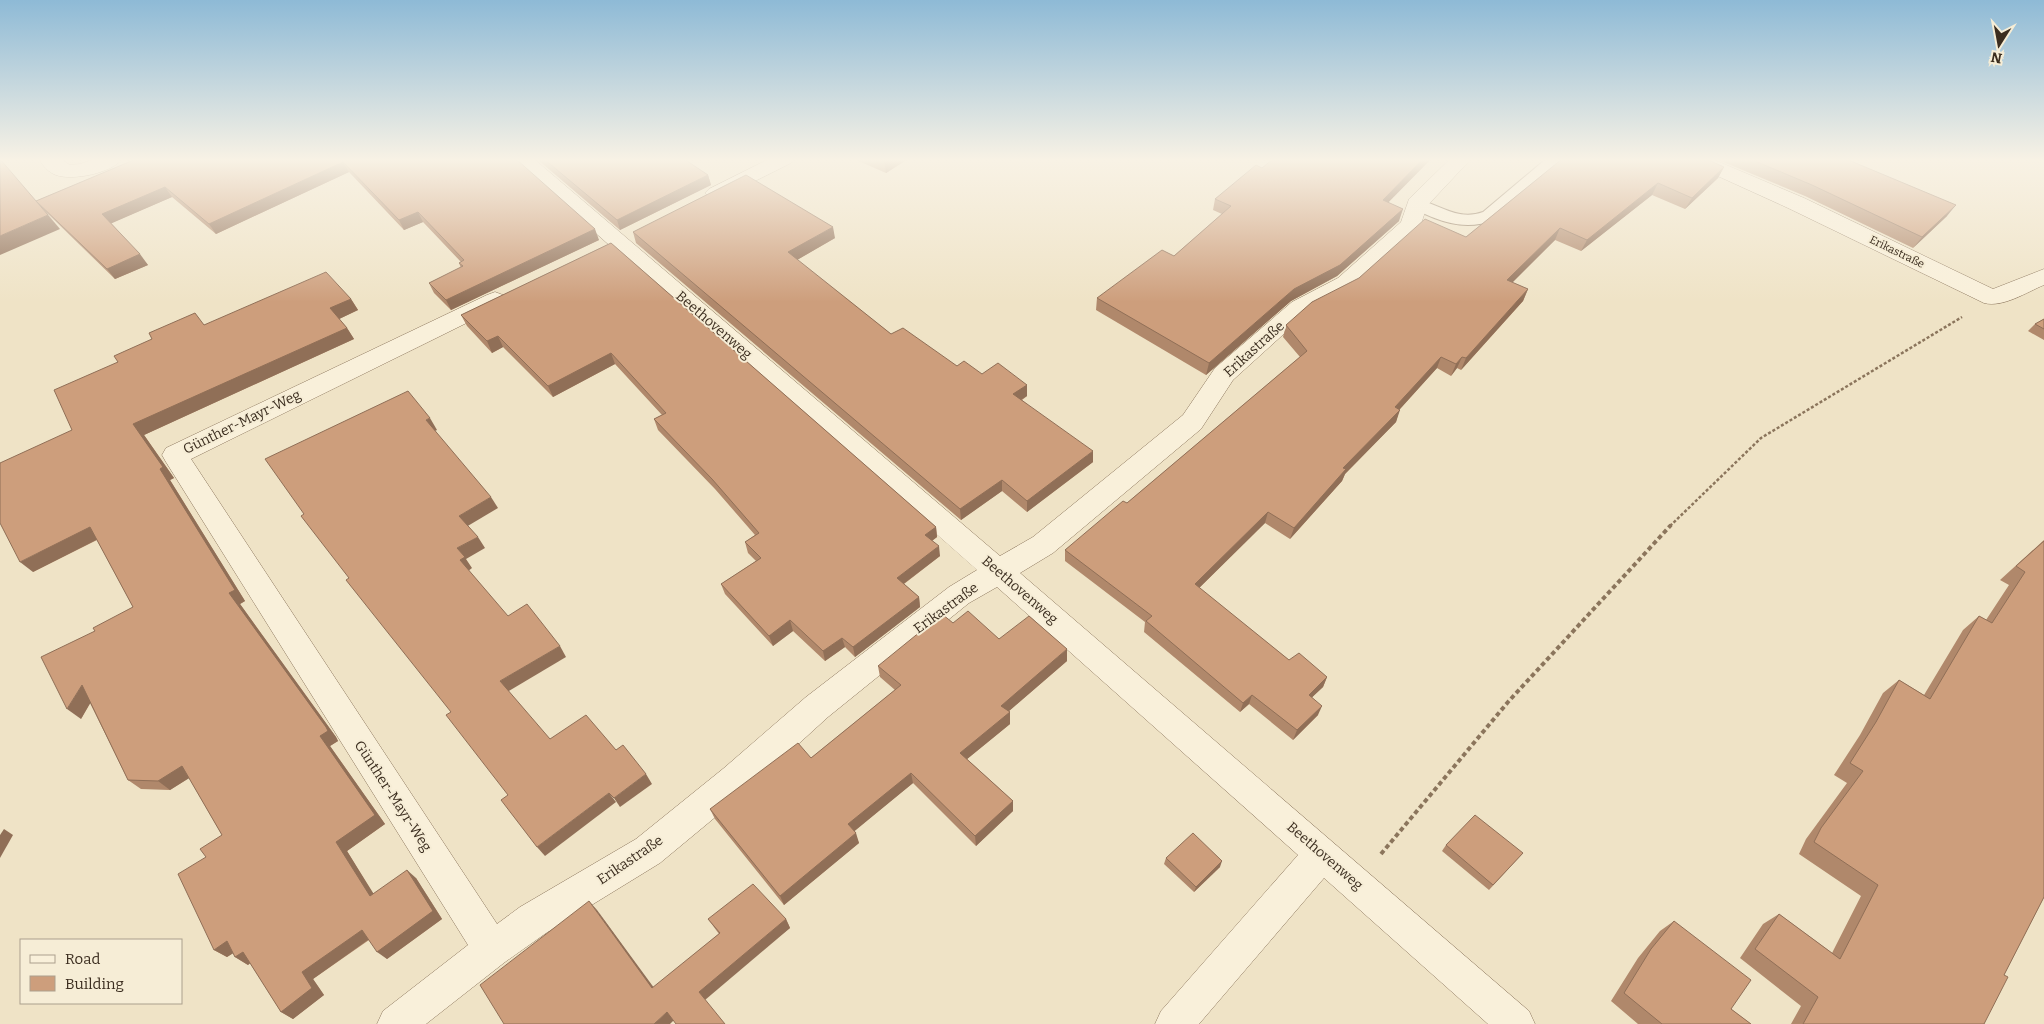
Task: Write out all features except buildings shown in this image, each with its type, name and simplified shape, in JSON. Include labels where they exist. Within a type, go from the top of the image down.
[{"type":"street","name":"Beethovenweg","points":[[576,207],[999,572],[1516,1024]]},
{"type":"street","name":"Erikastraße","points":[[396,1024],[492,949],[533,920],[648,852],[736,779],[817,707],[959,595],[1043,545],[1192,422],[1224,374],[1300,307],[1346,283],[1410,225],[1416,207]]},
{"type":"street","name":"Erikastraße","points":[[1804,207],[1992,298]]},
{"type":"street","points":[[1992,298],[2044,276]]},
{"type":"street","name":"Günther-Mayr-Weg","points":[[492,949],[174,455],[518,289]]},
{"type":"street","points":[[1174,1024],[1322,854]]},
{"type":"lane","points":[[1424,207],[1464,222],[1477,221],[1489,216],[1500,207]]},
{"type":"path","points":[[1357,884],[1508,702],[1670,526],[1761,438],[1992,298]]}]
